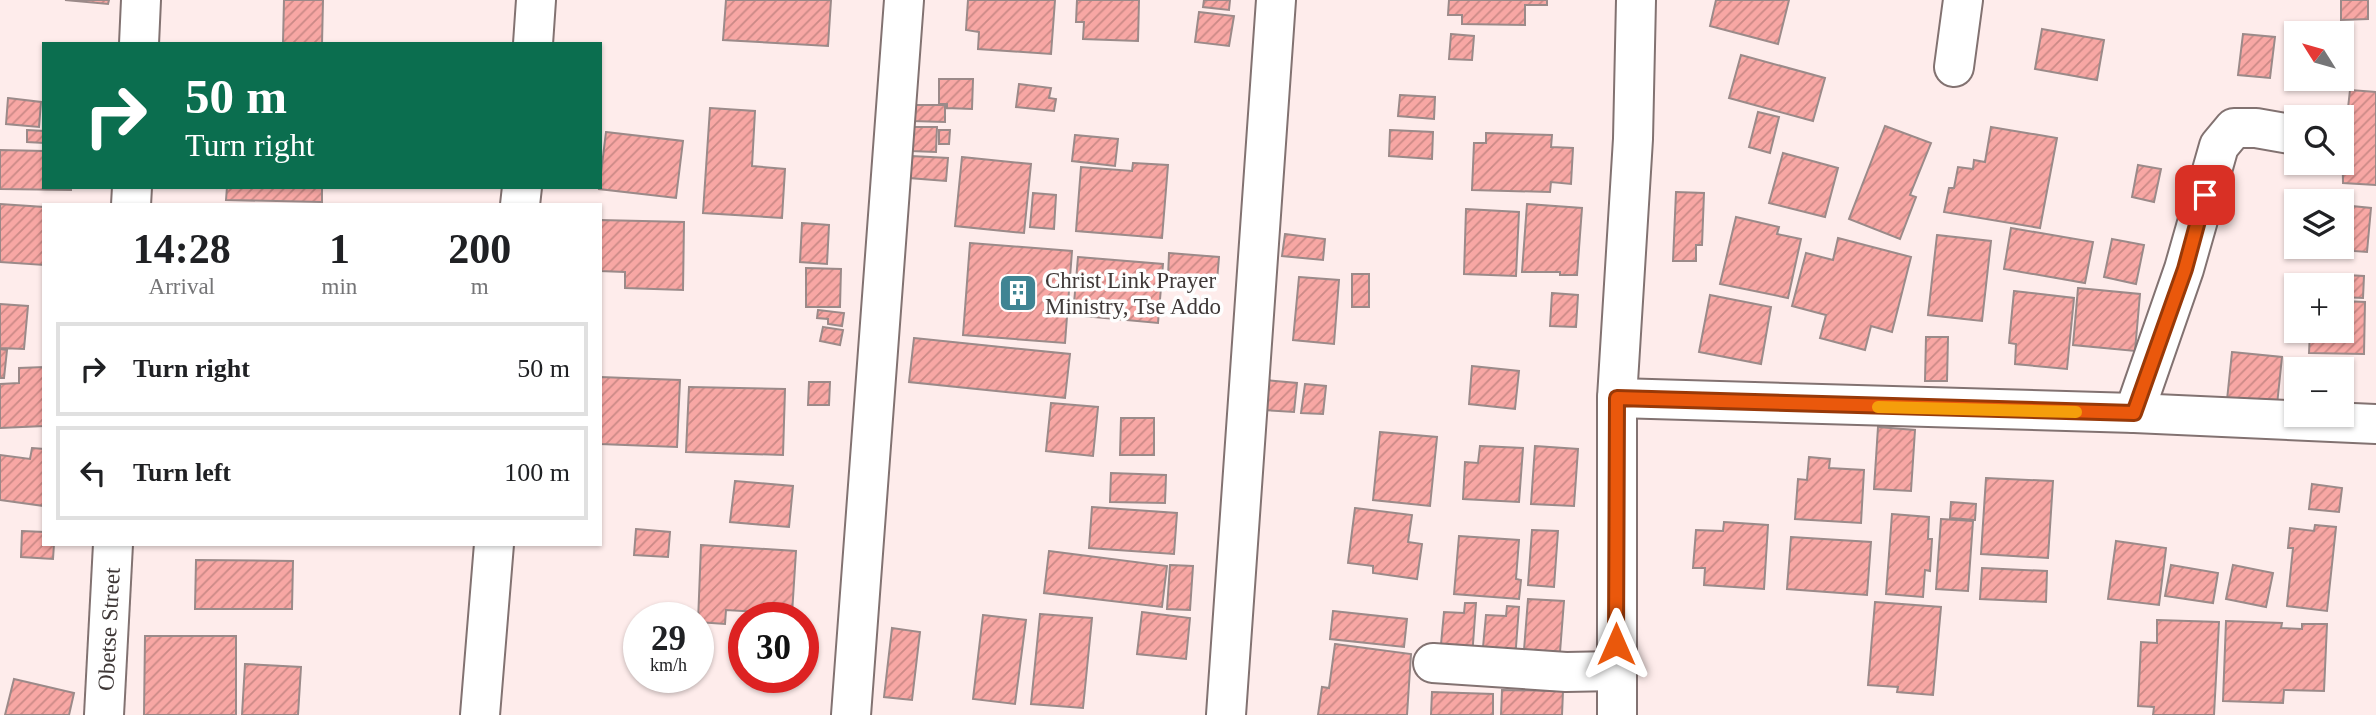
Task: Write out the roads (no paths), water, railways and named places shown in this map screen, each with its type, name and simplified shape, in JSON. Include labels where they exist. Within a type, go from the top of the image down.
[{"type":"street","points":[[139,42],[141,0]]},
{"type":"street","points":[[533,42],[536,0]]},
{"type":"street","points":[[851,715],[904,0]]},
{"type":"street","points":[[1226,715],[1276,0]]},
{"type":"street","points":[[1617,715],[1617,398],[1633,139],[1636,0]]},
{"type":"street","points":[[1954,67],[1963,0]]},
{"type":"street","points":[[2134,413],[2185,269],[2219,146],[2234,128],[2256,128],[2284,133]]},
{"type":"street","points":[[1617,398],[2134,413],[2376,424]]},
{"type":"street","name":"Obetse Street","points":[[104,715],[113,546]]},
{"type":"street","points":[[481,715],[494,546]]},
{"type":"street","points":[[1433,663],[1566,672],[1616,671]]},
{"type":"place","name":"Christ Link Prayer Ministry, Tse Addo","points":[[1018,293]]}]
